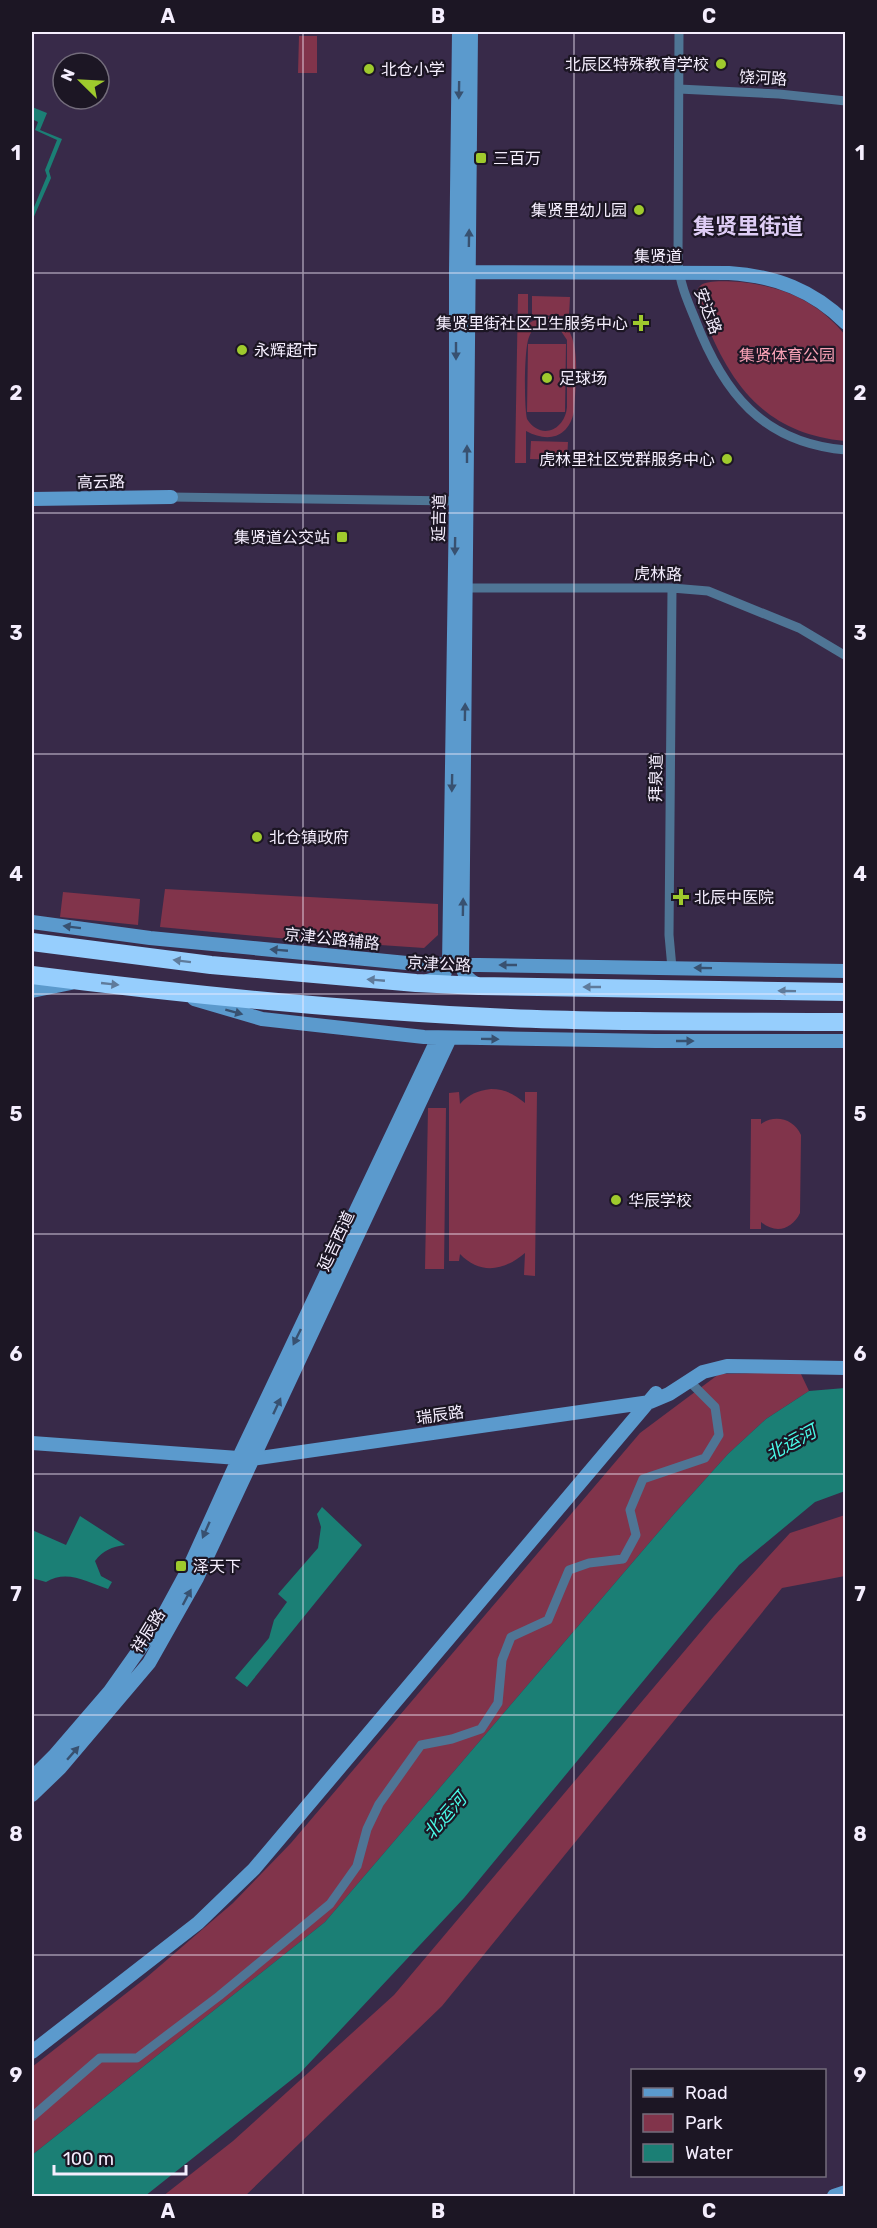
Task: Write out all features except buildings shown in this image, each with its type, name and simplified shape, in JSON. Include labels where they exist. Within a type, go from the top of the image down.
[{"type":"highway","name":"京津公路","points":[[32,942],[211,965],[416,983],[846,992]]},
{"type":"highway","points":[[32,975],[297,1004],[512,1018],[846,1023]]},
{"type":"street","name":"延吉道","points":[[456,965],[461,588],[462,269],[459,32]]},
{"type":"street","name":"延吉道","points":[[461,588],[456,501],[471,32]]},
{"type":"street","name":"安达路","points":[[679,32],[680,270],[709,354],[739,400],[769,424],[796,438],[828,449],[846,449]]},
{"type":"street","name":"安达路","points":[[681,89],[684,32]]},
{"type":"street","name":"饶河路","points":[[681,89],[779,94],[846,101]]},
{"type":"street","name":"集贤道","points":[[462,269],[733,269],[773,275],[811,290],[846,317]]},
{"type":"street","name":"集贤道","points":[[680,270],[736,273],[772,279],[813,296],[846,323]]},
{"type":"street","points":[[171,497],[456,501]]},
{"type":"street","name":"高云路","points":[[32,499],[171,497]]},
{"type":"street","name":"虎林路","points":[[461,588],[672,588],[708,591],[799,628],[846,656]]},
{"type":"street","name":"拜泉道","points":[[672,588],[669,935],[672,968]]},
{"type":"street","name":"京津公路辅路","points":[[32,922],[112,933],[379,961],[456,965],[846,971]]},
{"type":"street","points":[[67,946],[112,933]]},
{"type":"street","points":[[416,983],[442,977],[456,965],[466,978],[479,986]]},
{"type":"street","points":[[32,991],[82,981]]},
{"type":"street","points":[[158,989],[262,1019],[444,1038],[846,1041]]},
{"type":"street","name":"延吉西道","points":[[247,1454],[444,1038]]},
{"type":"street","name":"瑞辰路","points":[[653,1398],[702,1368],[724,1361],[846,1363]]},
{"type":"street","name":"瑞辰路","points":[[32,1443],[247,1454],[653,1398],[669,1394],[711,1369],[727,1366],[846,1368]]},
{"type":"street","points":[[32,2118],[100,2058],[137,2058],[219,1996],[330,1904],[357,1866],[367,1829],[379,1804],[421,1745],[452,1739],[481,1729],[498,1703],[502,1660],[511,1637],[548,1620],[569,1569],[589,1563],[623,1559],[636,1535],[630,1510],[643,1479],[705,1458],[719,1435],[715,1407],[689,1381]]},
{"type":"street","points":[[32,2052],[198,1923],[254,1869],[653,1398]]},
{"type":"street","name":"瑞辰路","points":[[32,1437],[247,1454]]},
{"type":"street","points":[[235,1480],[276,1451]]},
{"type":"street","name":"祥辰路","points":[[32,1778],[110,1691],[158,1624],[247,1454]]},
{"type":"street","name":"祥辰路","points":[[32,1795],[60,1768],[152,1658],[197,1578],[235,1480]]},
{"type":"street","points":[[834,2196],[846,2192]]},
{"type":"green space","points":[[299,36],[317,36],[317,73],[298,73]]},
{"type":"green space","name":"集贤体育公园","points":[[708,282],[741,282],[771,287],[799,298],[824,313],[845,335],[845,441],[818,437],[794,429],[774,418],[756,403],[727,367],[699,308],[696,294],[700,286]]},
{"type":"green space","points":[[518,294],[528,294],[528,324],[542,318],[554,318],[566,327],[572,336],[576,362],[574,412],[567,428],[556,436],[542,437],[526,431],[526,463],[515,463]],"holes":[[[548,324],[559,328],[567,340],[567,407],[562,422],[552,430],[545,431],[539,430],[527,419],[525,402],[527,343],[532,331],[539,326]]]},
{"type":"green space","points":[[532,296],[570,297],[569,316],[532,315]]},
{"type":"green space","name":"足球场","points":[[528,344],[566,344],[565,412],[527,412]]},
{"type":"green space","points":[[531,441],[568,442],[567,460],[530,459]]},
{"type":"green space","points":[[165,889],[438,904],[438,935],[424,948],[160,927]]},
{"type":"green space","points":[[63,892],[140,899],[138,925],[60,917]]},
{"type":"green space","points":[[491,1089],[509,1093],[525,1103],[525,1092],[537,1092],[535,1276],[524,1275],[525,1253],[509,1264],[492,1268],[476,1265],[460,1254],[459,1261],[449,1261],[449,1093],[459,1092],[460,1104],[474,1094]]},
{"type":"green space","points":[[428,1108],[446,1108],[444,1269],[425,1269]]},
{"type":"green space","points":[[751,1119],[761,1119],[761,1124],[772,1119],[784,1120],[794,1125],[801,1135],[800,1213],[797,1219],[783,1228],[772,1228],[761,1222],[761,1229],[750,1229]]},
{"type":"green space","points":[[800,1372],[809,1391],[766,1419],[728,1454],[325,1922],[32,2155],[32,2067],[147,1977],[233,1903],[291,1843],[640,1433],[719,1374]]},
{"type":"green space","points":[[845,1515],[845,1576],[782,1588],[442,2006],[245,2196],[163,2196],[233,2141],[394,1995],[714,1616],[790,1533]]},
{"type":"water","points":[[32,107],[47,113],[40,130],[62,139],[49,171],[51,178],[32,221],[32,212],[47,176],[45,170],[57,140],[35,130],[38,122],[32,119]]},
{"type":"water","name":"北运河","points":[[845,1388],[845,1491],[815,1502],[739,1565],[464,1898],[300,2073],[145,2196],[32,2196],[32,2155],[325,1922],[728,1454],[766,1419],[809,1391]]},
{"type":"water","points":[[322,1507],[362,1545],[247,1687],[235,1678],[269,1638],[274,1620],[287,1602],[278,1594],[318,1548],[321,1527],[317,1514]]},
{"type":"water","points":[[80,1516],[125,1545],[108,1550],[95,1561],[101,1576],[112,1582],[108,1589],[77,1578],[54,1578],[46,1582],[32,1578],[32,1530],[66,1545]]},
{"type":"place","name":"北辰区特殊教育学校","points":[[721,64]]},
{"type":"place","name":"北仓小学","points":[[369,69]]},
{"type":"place","name":"三百万","points":[[481,158]]},
{"type":"place","name":"集贤里幼儿园","points":[[639,210]]},
{"type":"place","name":"集贤里街社区卫生服务中心","points":[[641,323]]},
{"type":"place","name":"永辉超市","points":[[242,350]]},
{"type":"place","name":"足球场","points":[[547,378]]},
{"type":"place","name":"虎林里社区党群服务中心","points":[[727,459]]},
{"type":"place","name":"集贤道公交站","points":[[342,537]]},
{"type":"place","name":"北仓镇政府","points":[[257,837]]},
{"type":"place","name":"北辰中医院","points":[[681,897]]},
{"type":"place","name":"华辰学校","points":[[616,1200]]},
{"type":"place","name":"泽天下","points":[[181,1566]]},
{"type":"district","name":"集贤里街道","points":[[748,226]]}]
